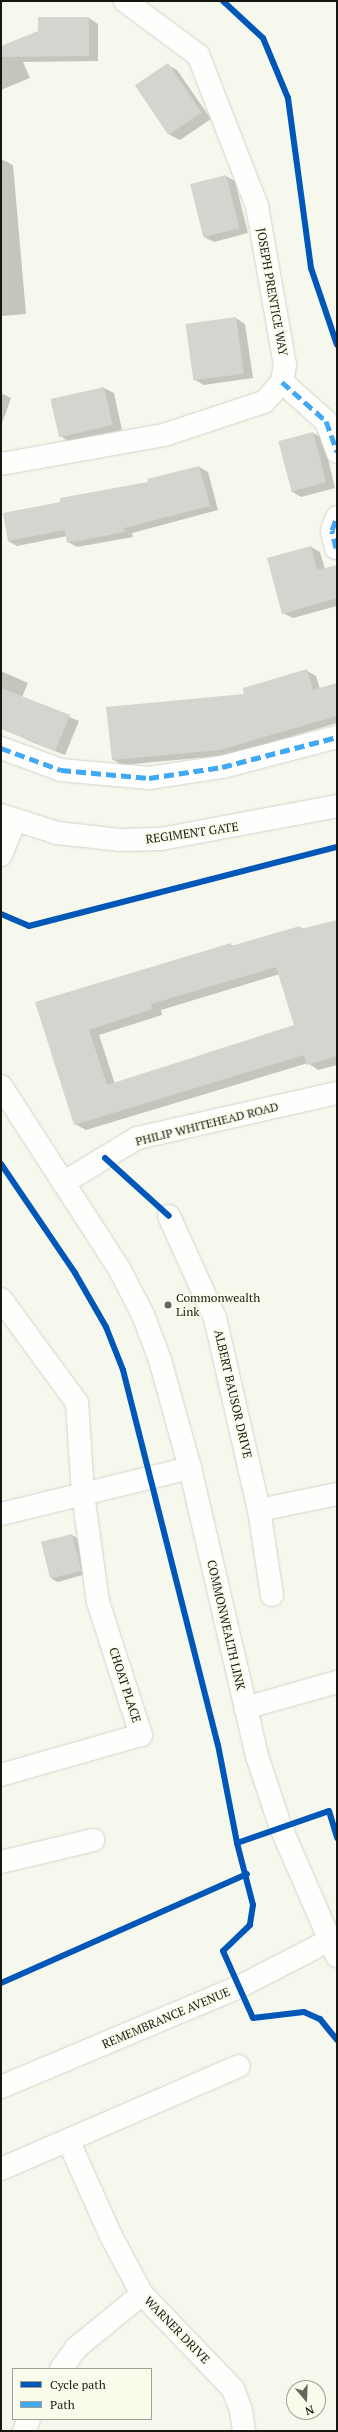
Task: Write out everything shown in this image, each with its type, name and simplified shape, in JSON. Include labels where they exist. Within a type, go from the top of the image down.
[{"type":"street","name":"JOSEPH PRENTICE WAY","points":[[125,1],[198,55],[257,206],[285,365],[282,382]]},
{"type":"street","points":[[1,464],[164,435],[264,402],[282,382],[326,421],[337,452]]},
{"type":"street","points":[[336,548],[332,530],[337,518]]},
{"type":"street","points":[[1,748],[61,770],[149,778],[222,767],[337,737]]},
{"type":"street","name":"REGIMENT GATE","points":[[8,818],[57,833],[120,840],[161,840],[337,806]]},
{"type":"street","points":[[1,855],[8,818]]},
{"type":"street","name":"COMMONWEALTH LINK","points":[[1,1086],[120,1270],[143,1315],[160,1360],[190,1468],[257,1756],[281,1828],[333,1949]]},
{"type":"street","name":"PHILIP WHITEHEAD ROAD","points":[[63,1183],[137,1138],[337,1093]]},
{"type":"street","name":"ALBERT BAUSOR DRIVE","points":[[169,1216],[215,1318],[259,1510],[272,1595]]},
{"type":"street","points":[[1,1299],[77,1403],[83,1494]]},
{"type":"street","points":[[1,1514],[190,1468]]},
{"type":"street","name":"CHOAT PLACE","points":[[1,1775],[141,1735],[98,1602],[83,1494]]},
{"type":"street","points":[[259,1510],[337,1494]]},
{"type":"street","points":[[245,1708],[337,1682]]},
{"type":"street","points":[[1,1862],[93,1840]]},
{"type":"street","name":"REMEMBRANCE AVENUE","points":[[1,2087],[333,1949]]},
{"type":"street","points":[[1,2169],[239,2066]]},
{"type":"street","name":"WARNER DRIVE","points":[[68,2140],[111,2236],[142,2294],[233,2389],[241,2410],[244,2431]]},
{"type":"street","points":[[62,2368],[76,2348],[142,2294]]},
{"type":"street","points":[[24,2431],[29,2420]]},
{"type":"building","points":[[38,17],[89,17],[89,56],[1,57],[1,46],[38,31]]},
{"type":"building","points":[[168,63],[202,113],[168,135],[135,85]]},
{"type":"building","points":[[226,175],[239,228],[203,237],[190,184]]},
{"type":"building","points":[[236,317],[244,373],[193,381],[185,324]]},
{"type":"building","points":[[104,387],[113,425],[59,437],[50,399]]},
{"type":"building","points":[[313,432],[326,482],[292,492],[278,441]]},
{"type":"building","points":[[199,466],[210,506],[124,528],[125,532],[67,543],[65,530],[8,541],[3,513],[60,502],[60,498],[148,482],[147,479]]},
{"type":"building","points":[[311,546],[317,570],[337,565],[337,598],[282,614],[267,558]]},
{"type":"building","points":[[307,669],[313,690],[337,683],[337,716],[220,750],[112,760],[106,707],[244,694],[243,688]]},
{"type":"building","points":[[1,688],[70,715],[55,751],[1,729]]},
{"type":"building","points":[[337,920],[337,1056],[307,1065],[304,1055],[74,1125],[35,1002],[231,943],[231,946],[300,926],[301,929]],"holes":[[[276,967],[294,1025],[107,1085],[89,1030],[152,1009],[151,1004]]]},
{"type":"building","points":[[72,1534],[81,1571],[50,1579],[41,1542]]},
{"type":"marked path","points":[[282,382],[326,421],[337,452]]},
{"type":"marked path","points":[[336,548],[332,530],[337,517]]},
{"type":"marked path","points":[[1,748],[61,770],[149,778],[222,767],[337,737]]},
{"type":"cycle path","points":[[223,1],[263,38],[288,98],[311,268],[337,345]]},
{"type":"cycle path","points":[[1,914],[29,926],[337,847]]},
{"type":"cycle path","points":[[105,1158],[169,1216]]},
{"type":"cycle path","points":[[1,1164],[75,1273],[106,1327],[123,1370],[218,1745],[237,1843],[253,1905],[250,1925],[223,1951],[253,2018],[304,2012],[320,2019],[337,2040]]},
{"type":"cycle path","points":[[237,1843],[329,1811],[337,1838]]},
{"type":"cycle path","points":[[1,1983],[247,1874]]},
{"type":"place","name":"Commonwealth Link","points":[[168,1305]]}]
